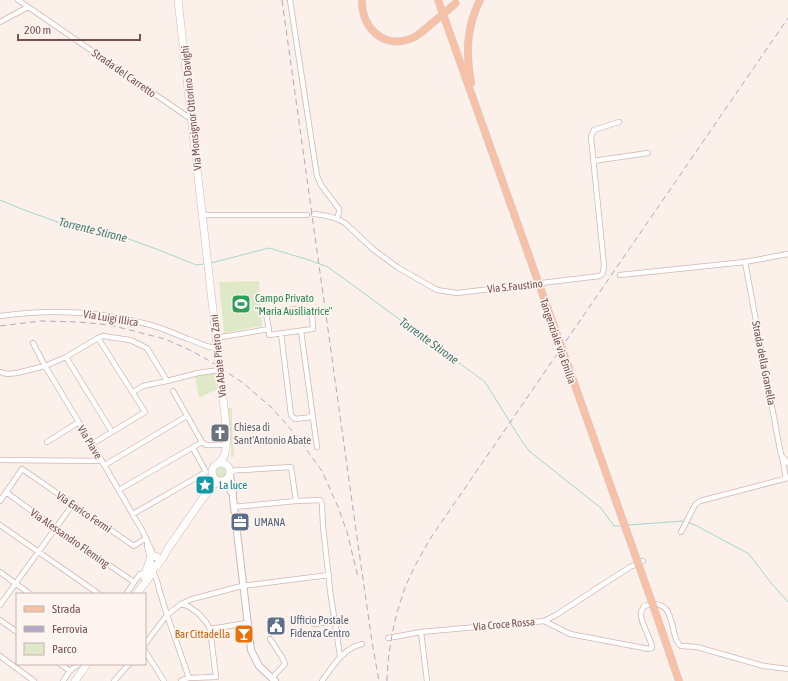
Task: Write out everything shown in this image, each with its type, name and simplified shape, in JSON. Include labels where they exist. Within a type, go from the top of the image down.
[{"type":"main road","name":"Via Monsignor Ottorino Davighi","points":[[178,0],[204,230]]},
{"type":"main road","points":[[362,0],[362,10],[370,29],[377,35],[387,40],[399,42],[411,39],[458,2]]},
{"type":"main road","points":[[474,99],[468,66],[468,50],[470,24],[480,0]]},
{"type":"main road","name":"Tangenziale via Emilia","points":[[438,2],[474,99],[679,681]]},
{"type":"main road","name":"Via Abate Pietro Zani","points":[[204,230],[219,370],[229,443],[230,472]]},
{"type":"main road","name":"Via Abate Pietro Zani","points":[[218,464],[222,460],[226,450],[227,434]]},
{"type":"main road","points":[[136,593],[154,562],[163,558],[167,550],[213,485],[227,479],[230,472],[224,464],[218,464],[214,467],[210,486],[203,498]]},
{"type":"main road","points":[[213,475],[215,479],[221,482]]},
{"type":"main road","points":[[75,681],[86,665]]},
{"type":"street","name":"Strada del Carretto","points":[[18,0],[148,90],[188,117],[192,118]]},
{"type":"street","points":[[290,0],[317,176],[321,185],[339,209],[337,219],[326,215],[314,214]]},
{"type":"street","points":[[0,22],[28,7]]},
{"type":"street","name":"Via S.Faustino","points":[[337,219],[345,223],[387,260],[436,290],[457,293],[598,277],[602,273],[604,265],[591,137],[594,130],[619,122]]},
{"type":"street","points":[[593,161],[648,153]]},
{"type":"street","points":[[202,215],[307,215]]},
{"type":"street","points":[[620,275],[745,262],[788,254]]},
{"type":"street","name":"Strada della Granella","points":[[745,262],[781,455],[787,478]]},
{"type":"street","points":[[295,308],[266,314],[269,335],[313,329],[312,314]]},
{"type":"street","name":"Via Luigi Illica","points":[[0,316],[53,312],[117,316],[154,326],[202,345],[217,348]]},
{"type":"street","points":[[216,338],[269,329]]},
{"type":"street","points":[[301,331],[317,447]]},
{"type":"street","points":[[281,333],[291,415],[295,420],[312,417]]},
{"type":"street","points":[[0,372],[7,374],[17,373],[44,366],[66,357],[103,336],[130,340],[147,348],[167,381]]},
{"type":"street","points":[[92,444],[145,412],[98,338]]},
{"type":"street","name":"Via Piave","points":[[34,343],[44,366],[79,422],[147,539],[154,562],[159,589],[189,678]]},
{"type":"street","points":[[66,357],[112,432]]},
{"type":"street","points":[[133,392],[143,386],[198,373],[219,370]]},
{"type":"street","points":[[173,390],[202,442],[206,445],[221,445]]},
{"type":"street","points":[[0,460],[42,460],[103,463],[187,416]]},
{"type":"street","points":[[47,442],[79,422]]},
{"type":"street","points":[[119,490],[202,442]]},
{"type":"street","points":[[133,514],[206,472],[192,448]]},
{"type":"street","points":[[781,455],[788,462]]},
{"type":"street","points":[[230,472],[237,470],[292,467],[296,501]]},
{"type":"street","name":"Via Enrico Fermi","points":[[6,492],[22,469],[134,546],[147,539]]},
{"type":"street","name":"Via Abate Pietro Zani","points":[[230,472],[242,586],[251,650],[259,666],[273,680]]},
{"type":"street","points":[[681,532],[695,505],[700,501],[787,478]]},
{"type":"street","name":"Via Abate Pietro Zani","points":[[221,482],[228,486],[233,497]]},
{"type":"street","points":[[0,501],[6,492]]},
{"type":"street","name":"Via Alessandro Fleming","points":[[6,492],[55,528],[134,582]]},
{"type":"street","points":[[234,507],[320,500],[322,504],[323,526],[340,656]]},
{"type":"street","points":[[0,606],[73,504]]},
{"type":"street","points":[[0,525],[98,593]]},
{"type":"street","name":"Via Croce Rossa","points":[[388,638],[421,632],[544,621],[556,615],[630,567],[643,561]]},
{"type":"street","points":[[0,572],[29,593]]},
{"type":"street","points":[[127,593],[140,574],[154,579],[159,589]]},
{"type":"street","points":[[146,643],[167,615],[181,604],[192,599],[242,586],[329,576]]},
{"type":"street","points":[[181,604],[188,606],[198,613],[206,622],[210,630],[216,677],[189,678],[181,681]]},
{"type":"street","points":[[544,621],[570,634],[649,649],[652,648],[651,642],[642,620],[641,612],[644,606],[659,604],[665,607],[671,618],[676,641],[681,646],[697,647],[764,666],[788,669]]},
{"type":"street","points":[[0,620],[16,631]]},
{"type":"street","points":[[314,624],[335,621]]},
{"type":"street","points":[[210,630],[247,623]]},
{"type":"street","points":[[421,632],[427,681]]},
{"type":"street","points":[[270,639],[285,664],[273,680]]},
{"type":"street","points":[[322,681],[340,656],[355,645],[362,644]]},
{"type":"street","points":[[146,653],[164,681]]},
{"type":"street","points":[[0,656],[34,681]]},
{"type":"street","points":[[61,665],[70,671]]},
{"type":"street","points":[[63,681],[70,671],[78,665]]},
{"type":"street","points":[[114,681],[128,665]]},
{"type":"green space","name":"Campo Privato \"Maria Ausiliatrice\"","points":[[259,281],[262,326],[224,333],[219,282]]},
{"type":"green space","points":[[214,372],[217,389],[199,398],[195,376]]},
{"type":"green space","points":[[227,408],[232,408],[234,457],[231,457]]},
{"type":"green space","points":[[219,466],[223,466],[227,472],[223,478],[219,478],[215,474],[215,470]]},
{"type":"waterway","name":"Torrente Stirone","points":[[0,200],[72,227],[115,234],[196,265],[204,264]]},
{"type":"waterway","name":"Torrente Stirone","points":[[211,263],[269,248],[328,267],[485,382],[529,451],[601,508],[614,526],[621,526]]},
{"type":"waterway","name":"Torrente Stirone","points":[[628,525],[684,521]]},
{"type":"waterway","name":"Torrente Stirone","points":[[687,522],[749,554],[771,583],[788,602]]},
{"type":"railway","points":[[282,0],[355,523],[379,681]]},
{"type":"railway","points":[[387,681],[390,645],[401,599],[411,575],[432,536],[788,18]]},
{"type":"railway","points":[[0,326],[41,321],[79,322],[110,325],[165,339],[192,351],[243,383],[271,407],[295,434],[322,471],[347,532],[358,577]]},
{"type":"place","name":"Campo Privato \"Maria Ausiliatrice\"","points":[[241,304]]},
{"type":"place","name":"Chiesa di Sant'Antonio Abate","points":[[220,433]]},
{"type":"place","name":"La luce","points":[[205,485]]},
{"type":"place","name":"UMANA","points":[[240,522]]},
{"type":"place","name":"Ufficio Postale Fidenza Centro","points":[[276,626]]},
{"type":"place","name":"Bar Cittadella","points":[[244,634]]}]
